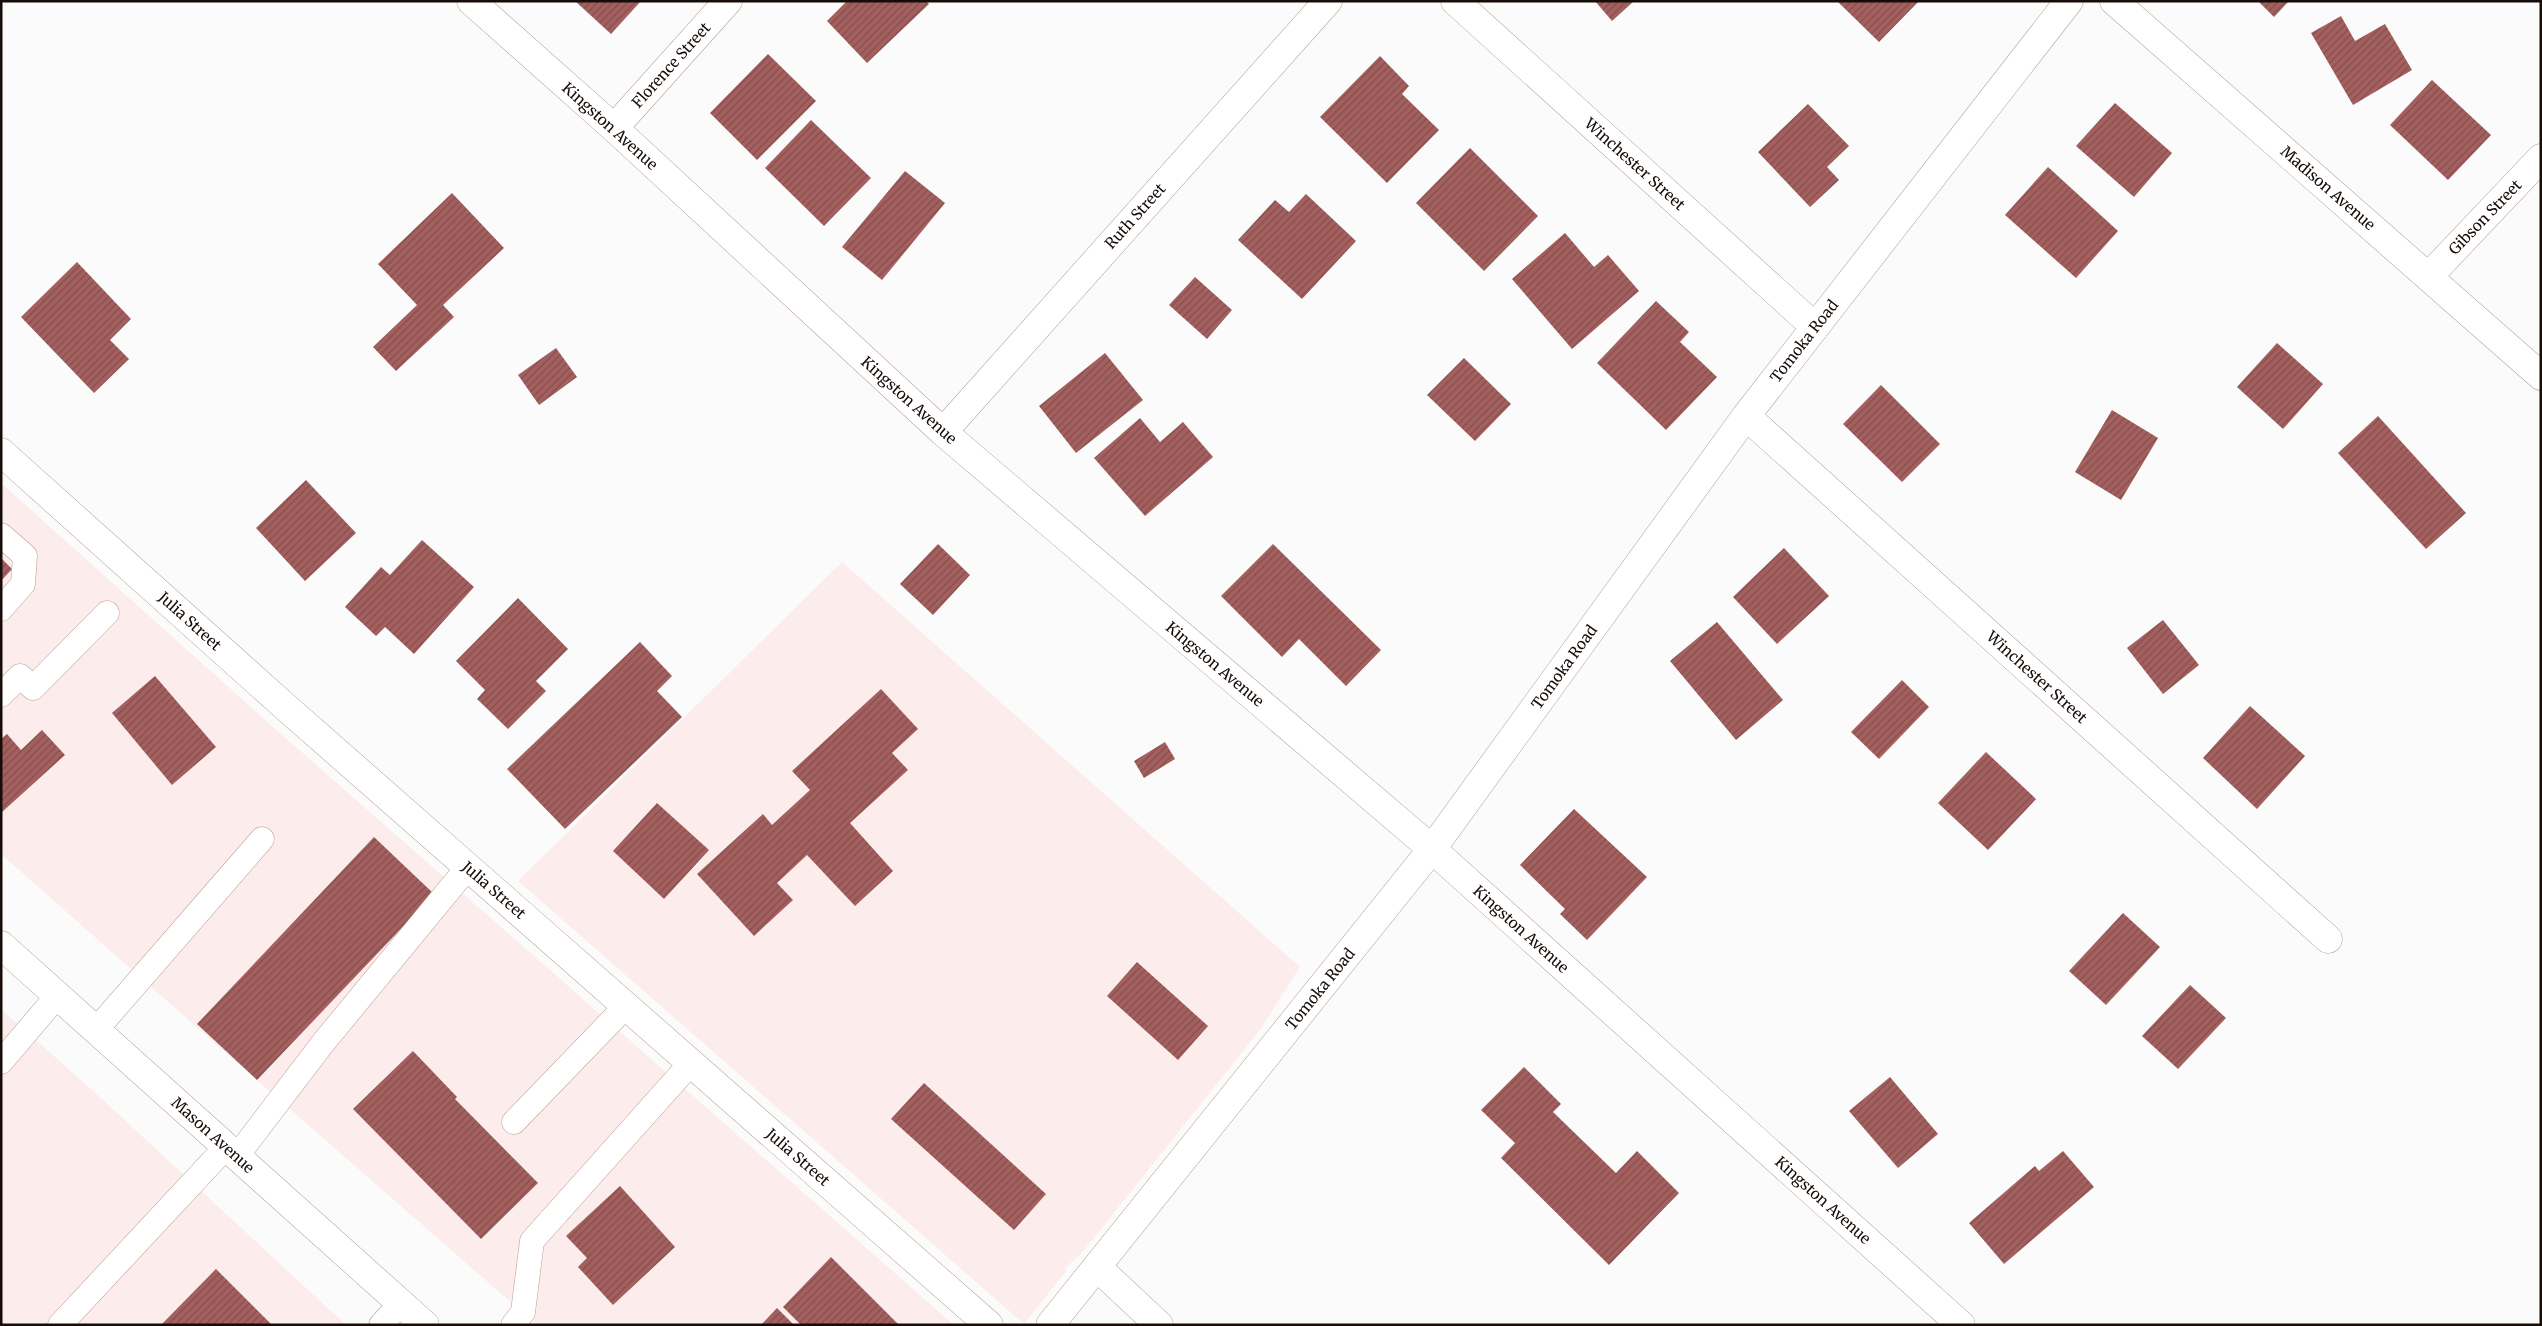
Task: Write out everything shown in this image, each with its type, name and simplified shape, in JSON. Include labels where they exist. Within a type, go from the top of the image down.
[{"type":"street","name":"Kingston Avenue","points":[[472,1],[614,128],[943,432],[1432,849],[1961,1325]]},
{"type":"street","name":"Florence Street","points":[[614,128],[728,1]]},
{"type":"street","name":"Ruth Street","points":[[943,432],[1328,1]]},
{"type":"street","name":"Winchester Street","points":[[1455,1],[1815,327]]},
{"type":"street","name":"Tomoka Road","points":[[1050,1325],[1432,849],[1746,416],[2069,1]]},
{"type":"street","name":"Madison Avenue","points":[[2114,1],[2541,376]]},
{"type":"street","name":"Gibson Street","points":[[2429,276],[2541,158]]},
{"type":"street","name":"Winchester Street","points":[[1746,416],[2328,939]]},
{"type":"street","name":"Julia Street","points":[[1,452],[468,867],[989,1325]]},
{"type":"street","name":"Mason Avenue","points":[[1,945],[425,1325]]},
{"type":"street","points":[[1097,1267],[1159,1325]]},
{"type":"lane","points":[[1,535],[25,556],[23,584],[1,609]]},
{"type":"lane","points":[[1,695],[20,676],[33,688],[107,612]]},
{"type":"lane","points":[[96,1030],[262,839]]},
{"type":"lane","points":[[60,1325],[232,1151],[468,867]]},
{"type":"lane","points":[[1,1062],[58,995]]},
{"type":"lane","points":[[514,1122],[626,1006]]},
{"type":"lane","points":[[513,1325],[523,1312],[532,1242],[691,1063]]},
{"type":"lane","points":[[381,1325],[401,1303]]},
{"type":"shaded area","points":[[1,483],[264,719],[954,1325],[537,1325],[210,1039],[1,854]]},
{"type":"shaded area","points":[[842,562],[1300,967],[1260,1030],[1081,1254],[1065,1268],[1067,1270],[1024,1324],[518,881]]},
{"type":"shaded area","points":[[1,1009],[102,1099],[346,1325],[1,1325]]},
{"type":"building","points":[[575,1],[641,1],[611,34]]},
{"type":"building","points":[[847,1],[926,1],[929,4],[867,63],[827,21]]},
{"type":"building","points":[[1595,1],[1634,1],[1612,21]]},
{"type":"building","points":[[1837,1],[1919,1],[1879,42]]},
{"type":"building","points":[[2258,1],[2289,1],[2274,17]]},
{"type":"building","points":[[2341,16],[2355,41],[2385,24],[2412,70],[2353,105],[2311,33]]},
{"type":"building","points":[[768,54],[816,101],[757,160],[710,113]]},
{"type":"building","points":[[1380,56],[1409,86],[1402,94],[1439,130],[1387,183],[1320,117]]},
{"type":"building","points":[[2432,80],[2491,135],[2448,180],[2390,125]]},
{"type":"building","points":[[2115,103],[2172,153],[2134,197],[2076,146]]},
{"type":"building","points":[[1808,104],[1849,146],[1827,167],[1839,180],[1810,207],[1758,152]]},
{"type":"building","points":[[811,120],[871,178],[824,226],[765,168]]},
{"type":"building","points":[[1470,148],[1538,216],[1484,271],[1416,203]]},
{"type":"building","points":[[2048,167],[2118,231],[2076,278],[2005,215]]},
{"type":"building","points":[[905,171],[945,203],[882,280],[842,247]]},
{"type":"building","points":[[452,193],[504,248],[443,305],[454,317],[396,371],[373,347],[417,305],[378,264]]},
{"type":"building","points":[[1306,194],[1356,241],[1302,299],[1238,240],[1275,200],[1289,212]]},
{"type":"building","points":[[1565,233],[1594,267],[1608,255],[1639,291],[1572,349],[1512,279]]},
{"type":"building","points":[[77,262],[131,319],[110,340],[129,359],[94,393],[21,317]]},
{"type":"building","points":[[1195,277],[1232,310],[1207,339],[1169,305]]},
{"type":"building","points":[[1656,301],[1689,332],[1680,342],[1717,377],[1666,430],[1597,363]]},
{"type":"building","points":[[2277,343],[2323,384],[2283,429],[2237,387]]},
{"type":"building","points":[[556,348],[577,377],[539,405],[518,375]]},
{"type":"building","points":[[1105,353],[1143,400],[1076,453],[1039,406]]},
{"type":"building","points":[[1464,358],[1511,404],[1475,441],[1427,395]]},
{"type":"building","points":[[1881,385],[1940,444],[1902,482],[1843,424]]},
{"type":"building","points":[[2112,410],[2158,438],[2121,500],[2075,472]]},
{"type":"building","points":[[2378,416],[2466,513],[2426,549],[2338,453]]},
{"type":"building","points":[[1140,418],[1160,442],[1183,422],[1213,457],[1145,516],[1094,458]]},
{"type":"building","points":[[306,480],[356,533],[305,581],[256,528]]},
{"type":"building","points":[[422,540],[474,587],[414,654],[385,627],[376,636],[345,607],[381,567],[390,575]]},
{"type":"building","points":[[938,544],[970,575],[933,615],[900,584]]},
{"type":"building","points":[[1273,544],[1381,650],[1346,686],[1299,639],[1282,657],[1221,596]]},
{"type":"building","points":[[1784,548],[1829,596],[1777,644],[1733,597]]},
{"type":"building","points":[[1,558],[12,569],[1,581]]},
{"type":"building","points":[[518,598],[568,649],[536,681],[546,691],[508,729],[477,699],[485,690],[456,661]]},
{"type":"building","points":[[2163,620],[2199,665],[2163,694],[2127,648]]},
{"type":"building","points":[[1717,622],[1783,700],[1736,740],[1670,661]]},
{"type":"building","points":[[640,642],[672,676],[657,691],[682,717],[565,829],[507,769]]},
{"type":"building","points":[[155,676],[216,747],[172,785],[112,713]]},
{"type":"building","points":[[1902,680],[1929,707],[1879,759],[1851,732]]},
{"type":"building","points":[[881,689],[918,729],[892,753],[908,770],[850,823],[893,871],[855,906],[807,855],[777,883],[793,900],[754,936],[697,874],[763,814],[772,825],[810,790],[792,771]]},
{"type":"building","points":[[2250,706],[2305,756],[2257,809],[2203,758]]},
{"type":"building","points":[[42,730],[65,755],[1,813],[1,739],[7,734],[21,750]]},
{"type":"building","points":[[1165,742],[1175,759],[1144,778],[1134,761]]},
{"type":"building","points":[[1986,752],[2036,799],[1988,850],[1938,803]]},
{"type":"building","points":[[657,803],[709,850],[664,899],[613,851]]},
{"type":"building","points":[[1574,809],[1647,877],[1587,940],[1560,914],[1565,909],[1520,865]]},
{"type":"building","points":[[374,837],[434,894],[257,1080],[197,1024]]},
{"type":"building","points":[[2123,913],[2160,947],[2106,1005],[2069,971]]},
{"type":"building","points":[[1137,962],[1208,1026],[1178,1060],[1107,996]]},
{"type":"building","points":[[2190,985],[2226,1018],[2178,1069],[2142,1036]]},
{"type":"building","points":[[413,1051],[457,1097],[455,1099],[538,1183],[481,1239],[353,1109]]},
{"type":"building","points":[[1524,1067],[1561,1104],[1553,1112],[1616,1173],[1637,1151],[1679,1193],[1609,1265],[1501,1158],[1515,1143],[1481,1110]]},
{"type":"building","points":[[1890,1077],[1938,1134],[1898,1168],[1849,1111]]},
{"type":"building","points":[[924,1083],[1046,1194],[1014,1230],[891,1119]]},
{"type":"building","points":[[2063,1151],[2094,1187],[2004,1264],[1969,1223],[2035,1166],[2039,1171]]},
{"type":"building","points":[[620,1186],[675,1247],[613,1305],[578,1267],[587,1258],[566,1236]]},
{"type":"building","points":[[831,1257],[899,1325],[801,1325],[783,1307]]},
{"type":"building","points":[[216,1269],[272,1325],[161,1325]]},
{"type":"building","points":[[777,1308],[794,1325],[761,1325]]}]
